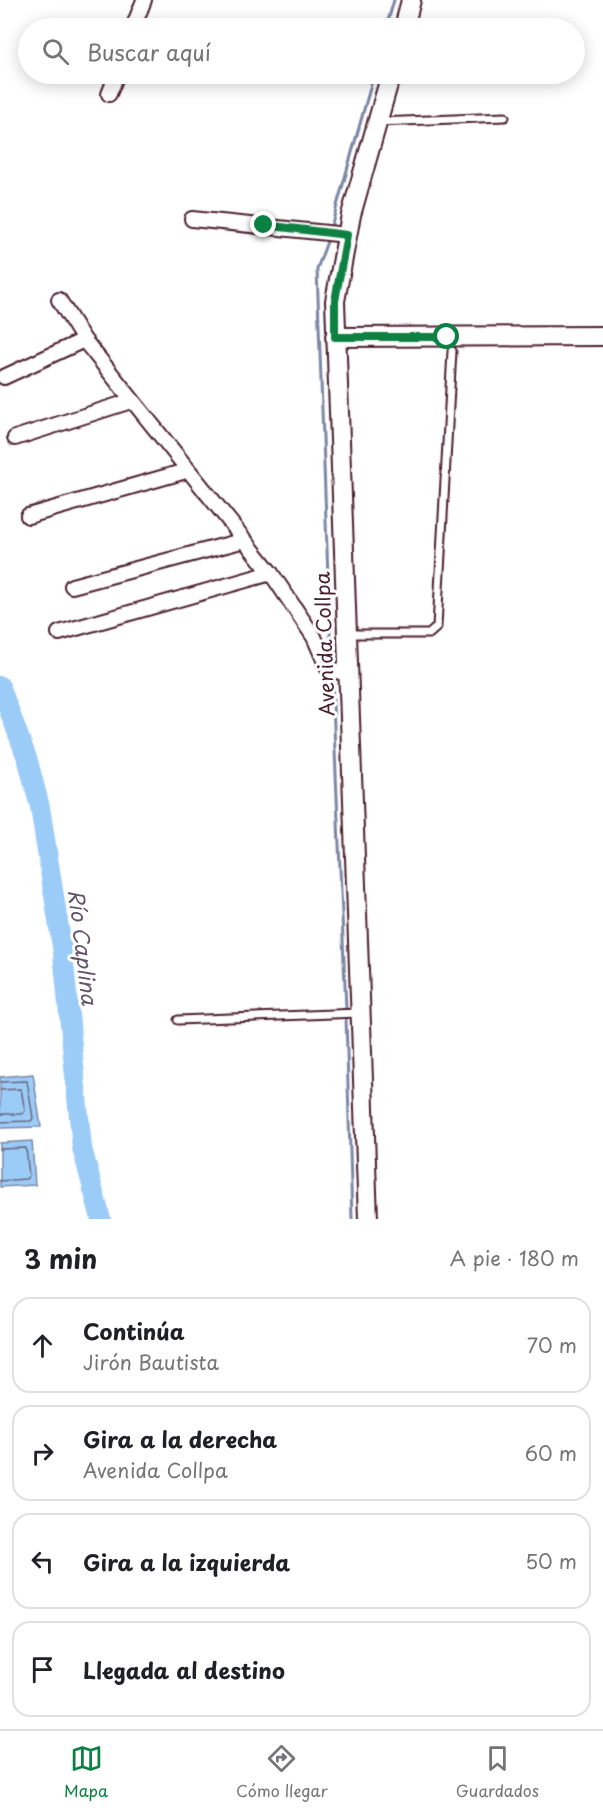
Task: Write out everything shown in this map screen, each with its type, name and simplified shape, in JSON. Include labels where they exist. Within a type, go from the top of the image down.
[{"type":"main road","points":[[406,18],[411,0]]},
{"type":"main road","name":"Avenida Collpa","points":[[368,1219],[335,301],[347,235],[388,84]]},
{"type":"main road","points":[[335,337],[603,336]]},
{"type":"street","points":[[137,18],[144,0]]},
{"type":"street","points":[[109,94],[113,84]]},
{"type":"street","points":[[192,219],[347,235]]},
{"type":"street","points":[[59,300],[84,340],[131,401],[271,573],[314,637],[328,669],[348,674]]},
{"type":"street","points":[[4,377],[84,340]]},
{"type":"street","points":[[15,438],[131,401]]},
{"type":"street","points":[[28,516],[186,471]]},
{"type":"street","points":[[72,586],[245,540]]},
{"type":"street","points":[[59,633],[271,573]]},
{"type":"lane","points":[[378,122],[505,117]]},
{"type":"lane","points":[[347,634],[429,634],[437,627],[452,351]]},
{"type":"lane","points":[[178,1020],[361,1012]]},
{"type":"water","points":[[33,1074],[41,1127],[0,1128],[0,1077]]},
{"type":"water","points":[[32,1141],[35,1185],[0,1187],[0,1143]]},
{"type":"waterway","points":[[389,18],[394,0]]},
{"type":"waterway","points":[[331,227],[371,84]]},
{"type":"waterway","points":[[329,236],[317,269],[331,661]]},
{"type":"waterway","points":[[332,680],[346,1009]]},
{"type":"waterway","name":"Río Caplina","points":[[0,686],[28,761],[40,807],[63,953],[82,1148],[101,1219]]},
{"type":"waterway","points":[[346,1018],[352,1219]]},
{"type":"route","points":[[264,225],[347,235],[335,301],[335,337],[447,337]]}]
